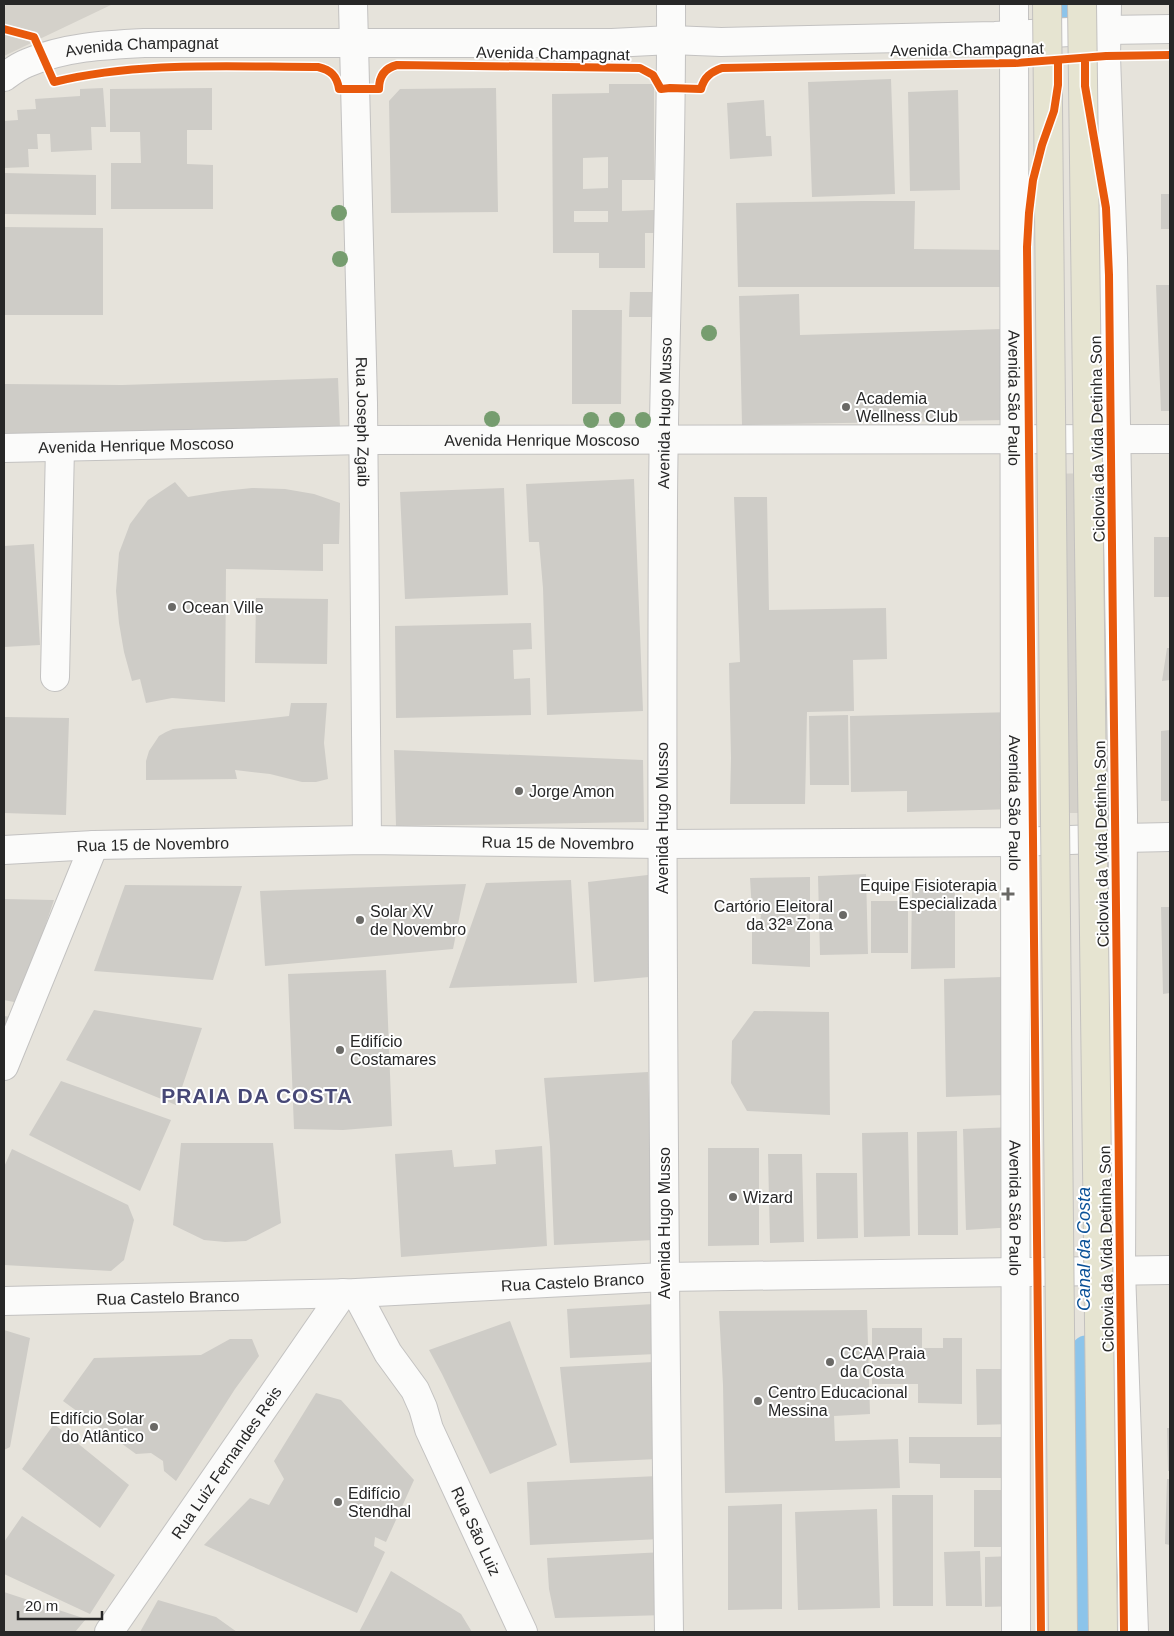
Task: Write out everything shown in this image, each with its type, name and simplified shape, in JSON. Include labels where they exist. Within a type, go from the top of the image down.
[{"type":"main road","points":[[1048,4],[1063,1632]]},
{"type":"main road","points":[[1082,4],[1104,1632]]},
{"type":"street","name":"Rua Joseph Zgaib","points":[[353,4],[363,403],[367,840]]},
{"type":"street","name":"Avenida Hugo Musso","points":[[669,1632],[664,1277],[662,844],[664,441],[671,4]]},
{"type":"street","name":"Avenida São Paulo","points":[[1014,4],[1016,1632]]},
{"type":"street","name":"Avenida Champagnat","points":[[4,77],[25,64],[63,51],[100,45],[144,43],[612,43],[671,40],[721,42],[1014,35],[1106,17],[1170,29]]},
{"type":"street","points":[[1106,17],[1113,268],[1107,440],[1115,838],[1118,1271],[1134,1632]]},
{"type":"street","name":"Avenida Henrique Moscoso","points":[[4,448],[363,440],[1170,439]]},
{"type":"street","points":[[56,677],[60,447]]},
{"type":"street","name":"Rua 15 de Novembro","points":[[4,850],[94,845],[367,840],[662,844],[1016,842],[1170,837]]},
{"type":"street","points":[[4,1066],[94,845]]},
{"type":"street","name":"Rua Castelo Branco","points":[[4,1301],[350,1293],[664,1277],[1170,1270]]},
{"type":"street","name":"Rua São Luiz","points":[[350,1293],[388,1353],[415,1390],[429,1429],[524,1632]]},
{"type":"street","name":"Rua Luiz Fernandes Reis","points":[[109,1632],[350,1293]]},
{"type":"shaded area","points":[[6,4],[113,4],[4,56],[4,13]]},
{"type":"shaded area","points":[[1102,473],[1106,813],[1041,813],[1037,474]]},
{"type":"building","points":[[891,79],[895,194],[812,197],[808,82]]},
{"type":"building","points":[[609,84],[654,84],[654,180],[622,180],[622,211],[654,210],[654,233],[645,233],[645,268],[599,268],[599,253],[553,253],[552,94],[609,93]],"holes":[[[608,157],[608,188],[583,189],[583,158]],[[574,211],[608,211],[608,222],[574,222]]]},
{"type":"building","points":[[103,88],[106,127],[91,127],[92,150],[51,152],[50,134],[37,134],[38,149],[28,149],[29,167],[4,168],[4,121],[18,120],[17,110],[36,109],[35,99],[80,96],[80,89]]},
{"type":"building","points":[[212,88],[212,130],[187,130],[187,164],[213,165],[213,209],[111,209],[111,163],[141,163],[140,132],[110,132],[110,89]]},
{"type":"building","points":[[496,88],[498,212],[391,213],[389,101],[400,89]]},
{"type":"building","points":[[958,90],[960,190],[910,191],[908,92]]},
{"type":"building","points":[[764,100],[766,136],[771,136],[772,156],[730,159],[727,103]]},
{"type":"building","points":[[4,173],[96,175],[96,215],[4,214]]},
{"type":"building","points":[[1161,194],[1170,194],[1170,229],[1161,229]]},
{"type":"building","points":[[915,201],[914,249],[1010,250],[1010,287],[738,287],[736,203]]},
{"type":"building","points":[[4,227],[103,228],[103,315],[4,315]]},
{"type":"building","points":[[1156,285],[1170,285],[1170,411],[1161,411]]},
{"type":"building","points":[[630,292],[661,292],[661,317],[629,317]]},
{"type":"building","points":[[799,294],[800,335],[1002,329],[1005,420],[742,425],[739,296]]},
{"type":"building","points":[[572,310],[622,310],[621,404],[572,404]]},
{"type":"building","points":[[338,378],[340,429],[4,436],[4,384],[122,385]]},
{"type":"building","points":[[634,479],[643,711],[547,715],[543,588],[539,542],[529,542],[526,484]]},
{"type":"building","name":"Ocean Ville","points":[[175,482],[188,497],[252,488],[285,489],[314,494],[340,503],[339,544],[323,544],[323,571],[226,569],[225,702],[172,698],[146,703],[140,679],[132,681],[124,652],[116,591],[119,553],[130,524],[148,500]]},
{"type":"building","points":[[504,488],[508,595],[405,599],[400,492]]},
{"type":"building","points":[[734,497],[767,497],[769,610],[886,608],[887,659],[853,660],[854,711],[807,712],[805,804],[730,804],[729,663],[740,662]]},
{"type":"building","points":[[1154,537],[1170,537],[1170,597],[1154,597]]},
{"type":"building","points":[[34,544],[40,645],[4,647],[4,546]]},
{"type":"building","points":[[256,598],[328,599],[327,664],[255,663]]},
{"type":"building","points":[[531,623],[532,649],[513,650],[514,679],[530,678],[531,715],[396,718],[395,626]]},
{"type":"building","points":[[1167,648],[1170,648],[1170,680],[1162,681]]},
{"type":"building","points":[[291,703],[327,703],[324,743],[328,779],[316,782],[302,782],[270,774],[235,770],[237,779],[146,780],[146,761],[149,751],[159,736],[166,732],[173,729],[289,716]]},
{"type":"building","points":[[1015,712],[1015,809],[907,812],[907,791],[851,792],[850,716]]},
{"type":"building","points":[[848,715],[849,785],[810,785],[809,716]]},
{"type":"building","points":[[4,717],[69,718],[66,815],[4,813]]},
{"type":"building","points":[[1170,730],[1170,801],[1161,801],[1161,731]]},
{"type":"building","name":"Jorge Amon","points":[[394,750],[643,760],[644,822],[396,826]]},
{"type":"building","points":[[656,874],[660,976],[594,982],[588,882]]},
{"type":"building","name":"Cartório Eleitoral da 32ª Zona","points":[[866,874],[868,954],[820,955],[818,876]]},
{"type":"building","points":[[810,877],[810,967],[752,964],[752,926],[760,921],[761,915],[752,911],[750,878]]},
{"type":"building","points":[[571,880],[577,983],[449,988],[486,883]]},
{"type":"building","points":[[912,881],[955,881],[955,968],[911,969]]},
{"type":"building","name":"Solar XV de Novembro","points":[[466,884],[453,949],[265,966],[260,891]]},
{"type":"building","points":[[125,885],[242,886],[213,980],[94,971]]},
{"type":"building","points":[[4,899],[54,900],[19,1003],[4,1000]]},
{"type":"building","points":[[871,901],[908,901],[908,953],[871,953]]},
{"type":"building","points":[[1161,907],[1170,907],[1170,993],[1163,994]]},
{"type":"building","name":"Edifício Costamares","points":[[386,970],[392,1126],[343,1130],[294,1129],[288,974]]},
{"type":"building","points":[[1002,977],[1004,1095],[946,1097],[944,979]]},
{"type":"building","points":[[94,1010],[202,1028],[176,1105],[66,1060]]},
{"type":"building","points":[[754,1011],[829,1012],[830,1115],[747,1111],[731,1083],[732,1041]]},
{"type":"building","points":[[4,1016],[11,1017],[4,1035]]},
{"type":"building","points":[[648,1072],[654,1240],[554,1245],[550,1146],[544,1078]]},
{"type":"building","points":[[61,1081],[171,1120],[140,1191],[29,1135]]},
{"type":"building","points":[[1015,1127],[1015,1227],[966,1230],[963,1129]]},
{"type":"building","points":[[957,1131],[958,1235],[918,1235],[917,1132]]},
{"type":"building","points":[[908,1132],[910,1236],[864,1237],[862,1133]]},
{"type":"building","points":[[181,1143],[273,1143],[281,1223],[246,1241],[225,1242],[204,1240],[173,1225]]},
{"type":"building","points":[[542,1146],[547,1246],[401,1257],[395,1154],[452,1150],[454,1167],[496,1164],[495,1150]]},
{"type":"building","name":"Wizard","points":[[708,1148],[759,1148],[759,1245],[708,1246]]},
{"type":"building","points":[[12,1149],[128,1205],[134,1220],[124,1260],[111,1271],[4,1265],[4,1167]]},
{"type":"building","points":[[768,1154],[802,1154],[804,1242],[770,1243]]},
{"type":"building","points":[[816,1173],[857,1173],[858,1238],[817,1239]]},
{"type":"building","points":[[654,1304],[656,1354],[570,1358],[567,1309]]},
{"type":"building","name":"Centro Educacional Messina","points":[[867,1310],[870,1414],[834,1416],[835,1441],[898,1439],[900,1488],[725,1493],[723,1385],[719,1311]]},
{"type":"building","points":[[510,1321],[557,1445],[490,1474],[429,1350]]},
{"type":"building","points":[[872,1328],[922,1328],[922,1348],[943,1348],[943,1338],[962,1338],[962,1404],[918,1403],[918,1384],[872,1384]]},
{"type":"building","points":[[4,1330],[30,1338],[10,1447],[4,1450]]},
{"type":"building","name":"Edifício Solar do Atlântico","points":[[230,1339],[252,1339],[259,1356],[235,1389],[176,1481],[164,1471],[163,1461],[151,1453],[136,1454],[63,1401],[94,1358],[201,1355]]},
{"type":"building","points":[[654,1362],[658,1459],[570,1463],[560,1367]]},
{"type":"building","points":[[976,1369],[1011,1369],[1012,1424],[977,1425]]},
{"type":"building","name":"Edifício Stendhal","points":[[316,1393],[341,1400],[414,1480],[386,1542],[375,1537],[374,1546],[385,1552],[357,1613],[204,1545],[250,1498],[269,1505],[284,1479],[274,1461]]},
{"type":"building","points":[[54,1424],[129,1485],[100,1528],[22,1469]]},
{"type":"building","points":[[1167,1428],[1170,1428],[1170,1471],[1168,1471]]},
{"type":"building","points":[[909,1437],[1007,1437],[1006,1478],[940,1478],[940,1464],[909,1463]]},
{"type":"building","points":[[658,1476],[661,1539],[530,1545],[527,1482]]},
{"type":"building","points":[[1167,1479],[1170,1479],[1170,1545],[1165,1544]]},
{"type":"building","points":[[974,1490],[1014,1490],[1014,1547],[974,1547]]},
{"type":"building","points":[[892,1495],[933,1495],[933,1606],[893,1606]]},
{"type":"building","points":[[782,1504],[782,1609],[728,1610],[728,1506]]},
{"type":"building","points":[[877,1509],[880,1608],[798,1610],[795,1512]]},
{"type":"building","points":[[22,1516],[115,1575],[90,1614],[4,1574],[4,1542]]},
{"type":"building","points":[[980,1551],[982,1606],[946,1606],[944,1552]]},
{"type":"building","points":[[664,1552],[667,1615],[555,1618],[549,1589],[547,1558]]},
{"type":"building","points":[[1015,1556],[1015,1606],[985,1607],[985,1557]]},
{"type":"building","points":[[391,1571],[461,1614],[472,1632],[359,1632]]},
{"type":"building","points":[[4,1592],[86,1619],[75,1632],[4,1632]]},
{"type":"building","points":[[158,1600],[216,1617],[237,1632],[140,1632]]},
{"type":"waterway","name":"Canal da Costa","points":[[1066,4],[1067,9]]},
{"type":"waterway","name":"Canal da Costa","points":[[1086,1350],[1087,1632]]},
{"type":"cycle path","points":[[4,29],[34,37],[54,82],[86,75],[152,68],[219,66],[318,67],[333,74],[339,89],[379,89],[380,80],[384,73],[389,68],[397,65],[640,68],[653,75],[661,89],[701,89],[704,81],[714,71],[722,68],[1015,63],[1106,56],[1170,55]]},
{"type":"cycle path","name":"Ciclovia da Vida Detinha Son","points":[[1085,58],[1085,86],[1106,208],[1109,275],[1124,1632]]},
{"type":"cycle path","points":[[1041,1632],[1027,247],[1033,180],[1042,145],[1054,111],[1058,85],[1058,60]]},
{"type":"place","name":"Academia Wellness Club","points":[[846,407]]},
{"type":"place","name":"Ocean Ville","points":[[172,607]]},
{"type":"place","name":"Jorge Amon","points":[[519,791]]},
{"type":"place","name":"Equipe Fisioterapia Especializada","points":[[1008,894]]},
{"type":"place","name":"Cartório Eleitoral da 32ª Zona","points":[[843,915]]},
{"type":"place","name":"Solar XV de Novembro","points":[[360,920]]},
{"type":"place","name":"Edifício Costamares","points":[[340,1050]]},
{"type":"place","name":"Wizard","points":[[733,1197]]},
{"type":"place","name":"CCAA Praia da Costa","points":[[830,1362]]},
{"type":"place","name":"Centro Educacional Messina","points":[[758,1401]]},
{"type":"place","name":"Edifício Solar do Atlântico","points":[[154,1427]]},
{"type":"place","name":"Edifício Stendhal","points":[[338,1502]]},
{"type":"district","name":"PRAIA DA COSTA","points":[[257,1096]]}]
